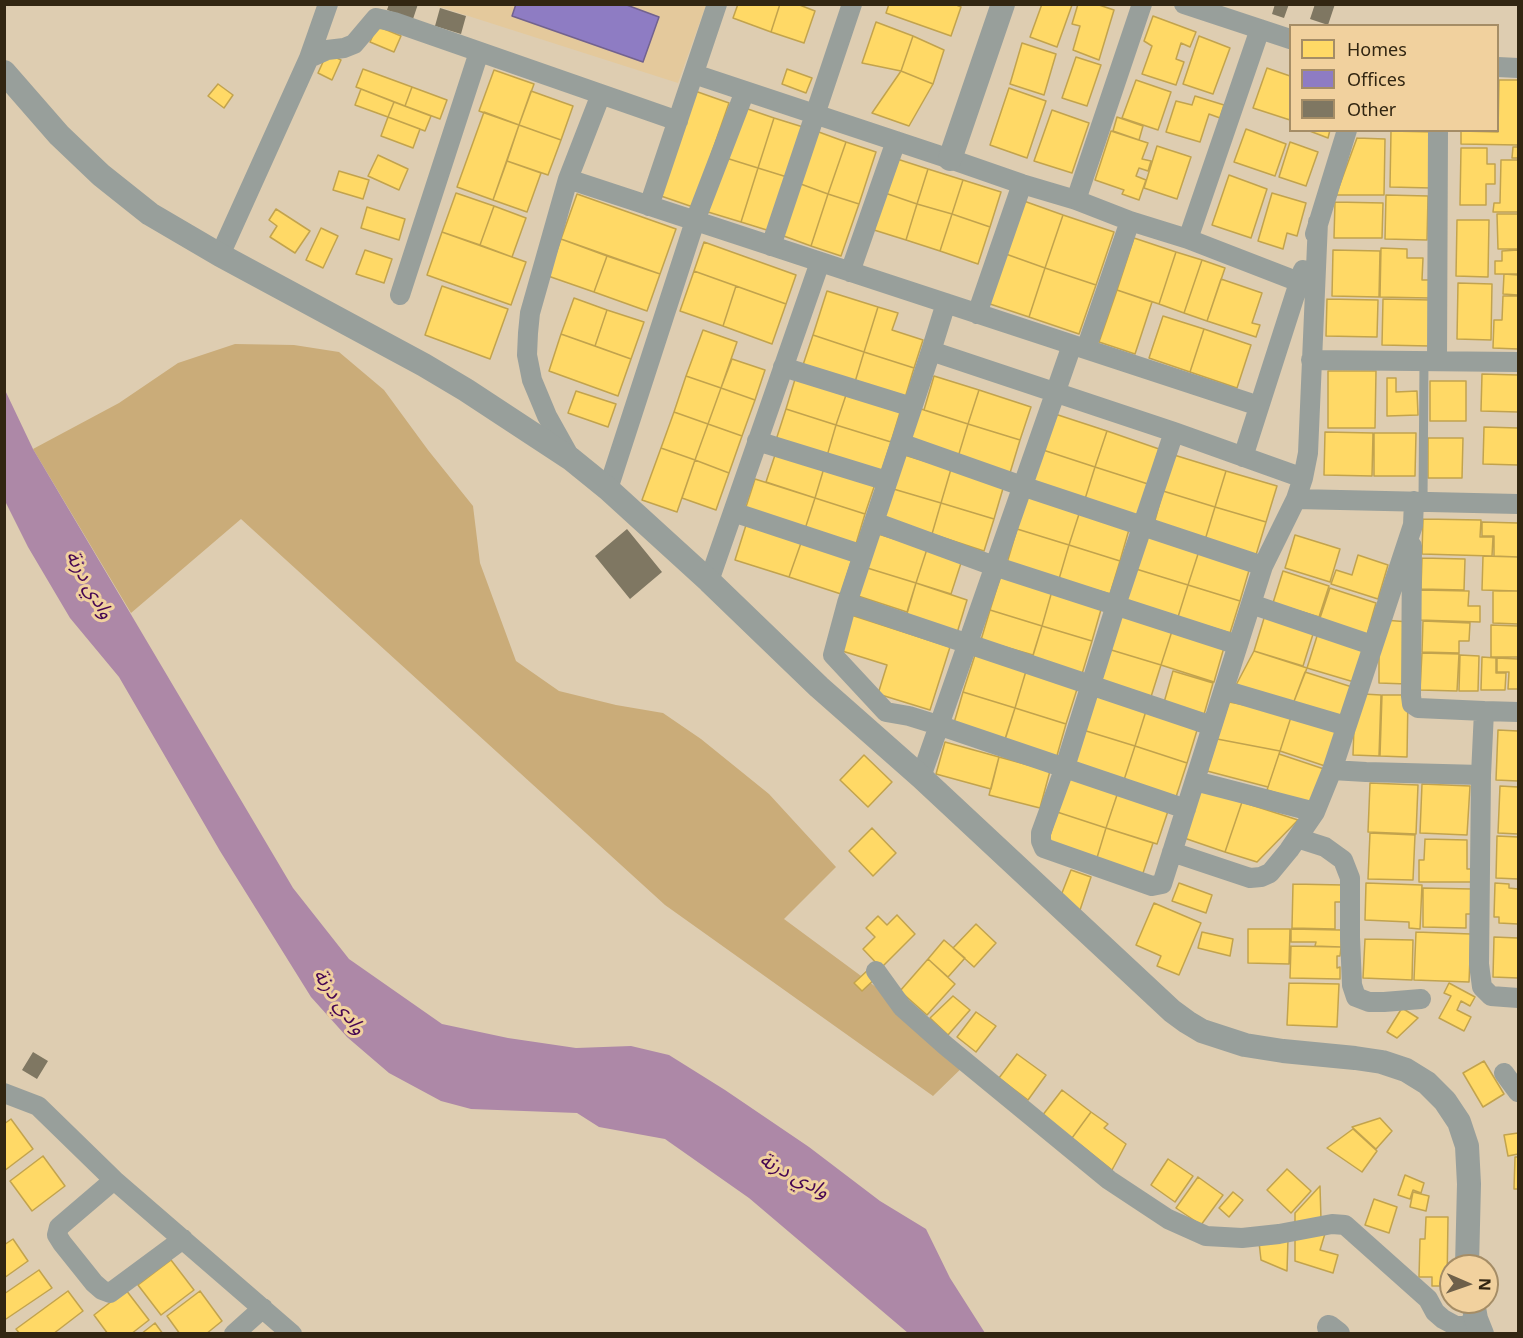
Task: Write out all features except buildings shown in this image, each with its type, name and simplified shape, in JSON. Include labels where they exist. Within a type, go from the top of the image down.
[{"type":"street","points":[[220,255],[309,58],[328,4]]},
{"type":"street","points":[[649,206],[717,4]]},
{"type":"street","points":[[771,246],[852,4]]},
{"type":"street","points":[[950,159],[1003,4]]},
{"type":"street","points":[[1076,200],[1142,4]]},
{"type":"street","points":[[1184,4],[1289,39]]},
{"type":"street","points":[[309,58],[327,50],[354,44],[376,18],[678,121]]},
{"type":"street","points":[[1188,239],[1260,29]]},
{"type":"street","points":[[400,295],[479,52]]},
{"type":"street","points":[[1499,67],[1518,68]]},
{"type":"street","points":[[4,72],[59,135],[101,175],[150,214],[220,255],[424,365],[571,459],[608,489],[709,581],[819,687],[921,777],[1186,1022],[1203,1031],[1245,1045],[1382,1062],[1406,1070],[1427,1083],[1445,1101],[1459,1122],[1467,1146],[1469,1184],[1467,1254]]},
{"type":"street","points":[[694,74],[1076,200],[1130,221],[1188,239],[1299,282]]},
{"type":"street","points":[[608,489],[695,221],[745,91]]},
{"type":"street","points":[[571,459],[547,416],[532,380],[527,355],[530,313],[568,179],[601,94]]},
{"type":"street","points":[[1243,457],[1346,132]]},
{"type":"street","points":[[1431,360],[1438,132]]},
{"type":"street","points":[[850,272],[896,141]]},
{"type":"street","points":[[568,179],[1260,406]]},
{"type":"street","points":[[978,314],[1022,184]]},
{"type":"street","points":[[921,777],[1055,393],[1079,347],[1130,221]]},
{"type":"street","points":[[1174,432],[1065,767],[1041,833],[1044,848],[1152,885],[1162,884],[1263,566],[1304,478],[1308,453],[1318,222]]},
{"type":"street","points":[[709,581],[820,262]]},
{"type":"street","points":[[946,303],[847,603],[833,655],[886,712],[938,725],[1186,809]]},
{"type":"street","points":[[931,351],[1304,478]]},
{"type":"street","points":[[1311,360],[1518,362]]},
{"type":"street","points":[[783,367],[912,407]]},
{"type":"street","points":[[757,441],[887,481]]},
{"type":"street","points":[[900,443],[1263,566]]},
{"type":"street","points":[[1296,499],[1518,504]]},
{"type":"street","points":[[1172,852],[1250,878],[1261,878],[1270,873],[1316,812],[1413,525],[1418,501]]},
{"type":"street","points":[[733,512],[863,555]]},
{"type":"street","points":[[874,522],[994,566],[1238,645]]},
{"type":"street","points":[[1413,525],[1411,685],[1413,704],[1418,708],[1518,711]]},
{"type":"street","points":[[847,603],[1212,726]]},
{"type":"street","points":[[1251,604],[1372,645]]},
{"type":"street","points":[[1224,690],[1346,726]]},
{"type":"street","points":[[1484,711],[1479,964],[1482,987],[1491,996],[1518,998]]},
{"type":"street","points":[[1332,770],[1481,775]]},
{"type":"street","points":[[1195,781],[1316,812]]},
{"type":"street","points":[[1297,838],[1325,847],[1343,860],[1350,878],[1352,985],[1356,998],[1369,1002],[1421,999]]},
{"type":"street","points":[[876,971],[902,1007],[946,1046],[1109,1180],[1168,1219],[1206,1236],[1242,1238],[1332,1224],[1345,1225],[1428,1299],[1435,1312],[1443,1319],[1456,1326],[1465,1326],[1477,1318]]},
{"type":"street","points":[[1504,1073],[1518,1092]]},
{"type":"street","points":[[5,1094],[38,1106],[114,1180],[292,1334]]},
{"type":"street","points":[[114,1180],[59,1227],[57,1234],[102,1290],[110,1293],[183,1239]]},
{"type":"street","points":[[234,1334],[263,1308]]},
{"type":"lane","points":[[1418,501],[1431,360]]},
{"type":"shaded area","points":[[434,5],[706,5],[678,83]]},
{"type":"shaded area","points":[[235,344],[294,345],[339,352],[384,390],[473,506],[480,563],[516,661],[559,691],[616,705],[663,713],[701,739],[769,794],[836,867],[784,919],[972,1058],[933,1096],[665,905],[241,519],[131,613],[33,449],[119,403],[178,363]]},
{"type":"water","name":"وادي درنة","points":[[4,388],[33,449],[293,888],[349,959],[442,1024],[508,1038],[576,1048],[631,1046],[669,1055],[809,1147],[880,1201],[926,1229],[950,1278],[985,1333],[908,1333],[749,1198],[665,1139],[599,1127],[577,1113],[471,1109],[441,1101],[389,1073],[347,1037],[311,997],[220,851],[119,677],[70,618],[28,547],[5,501]]}]
